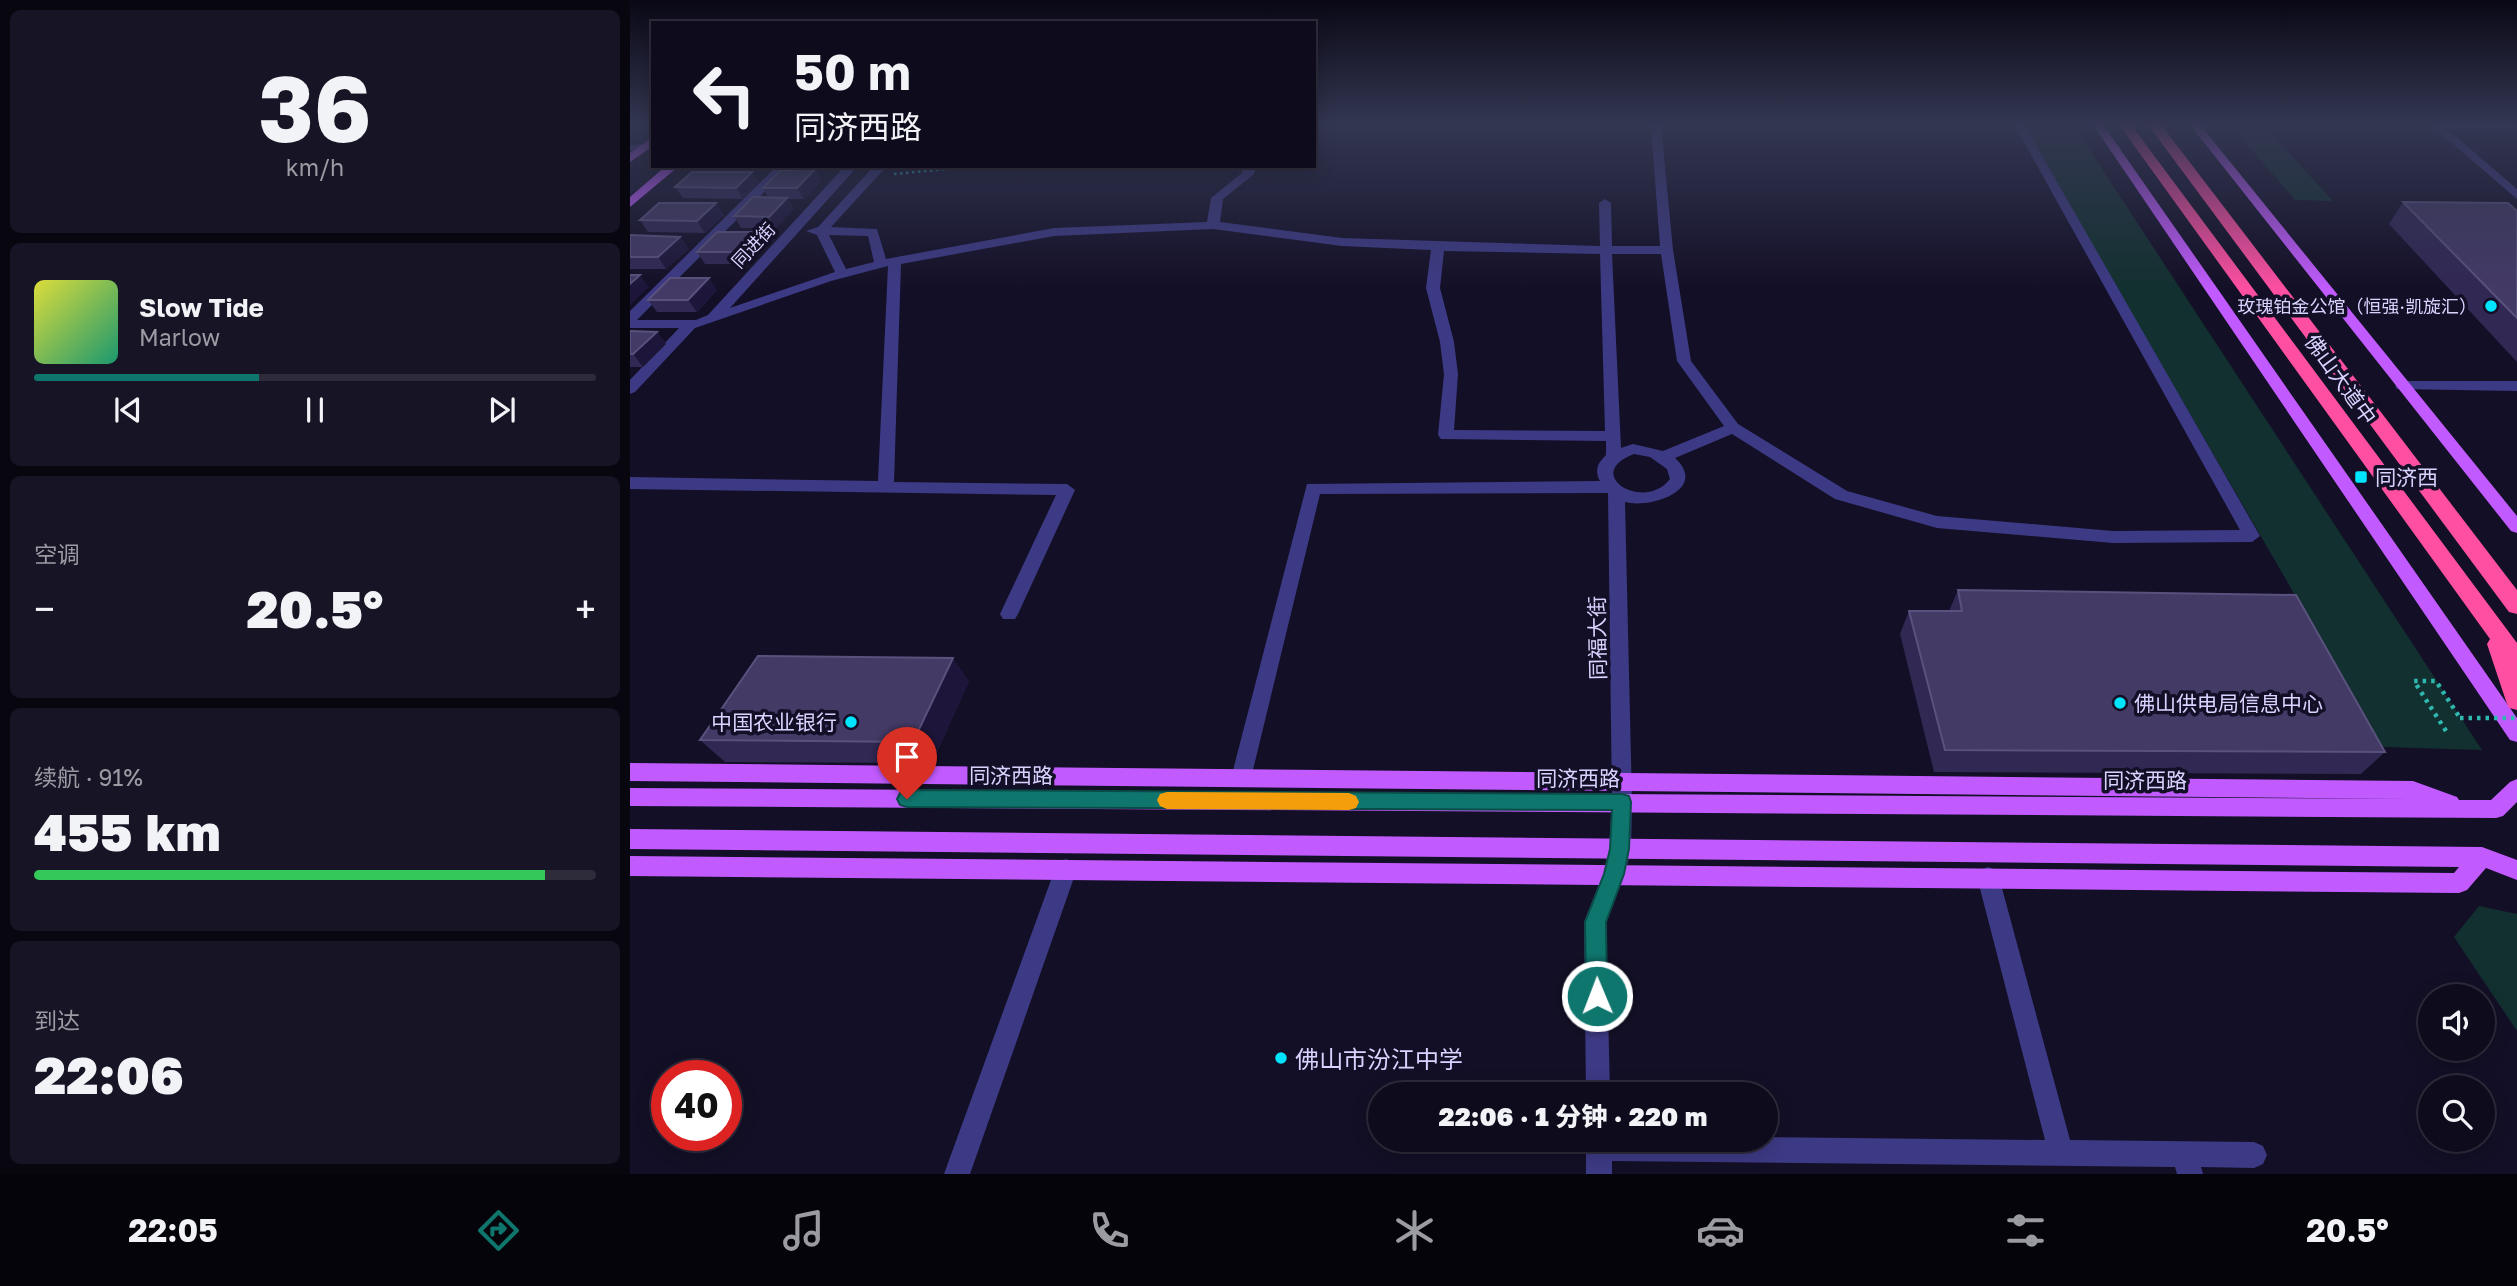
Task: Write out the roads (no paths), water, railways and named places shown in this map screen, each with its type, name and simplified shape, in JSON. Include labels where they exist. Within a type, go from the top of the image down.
[{"type":"highway","name":"佛山大道中","points":[[2166,181],[2517,660]]},
{"type":"highway","name":"佛山大道中","points":[[2197,181],[2517,606]]},
{"type":"highway","points":[[2491,625],[2517,701]]},
{"type":"main road","points":[[630,203],[656,181]]},
{"type":"main road","points":[[2137,181],[2517,734]]},
{"type":"main road","points":[[2239,181],[2517,527]]},
{"type":"main road","points":[[630,772],[1241,779],[1622,792],[2028,786],[2413,790],[2463,808]]},
{"type":"main road","points":[[2028,786],[2081,805],[2121,787]]},
{"type":"main road","name":"同济西路","points":[[630,797],[1622,792],[2081,805],[2496,808],[2517,788]]},
{"type":"main road","points":[[630,839],[2482,857],[2517,870]]},
{"type":"main road","points":[[738,841],[797,867],[896,842]]},
{"type":"main road","points":[[630,866],[2459,883],[2482,857]]},
{"type":"street","points":[[630,319],[769,181]]},
{"type":"street","name":"同进街","points":[[711,319],[838,181]]},
{"type":"street","points":[[821,231],[868,181]]},
{"type":"street","points":[[1213,225],[1217,198],[1239,181]]},
{"type":"street","points":[[1661,181],[1667,250],[1684,361],[1733,428],[1841,495],[1937,522],[2113,537],[2252,536],[2051,181]]},
{"type":"street","points":[[2501,181],[2517,195]]},
{"type":"street","name":"同福大街","points":[[1598,1082],[1595,922],[1614,874],[1620,849],[1622,792],[1614,490],[1604,479],[1603,472],[1614,455],[1605,203]]},
{"type":"street","points":[[630,324],[691,324],[842,274],[888,262],[1054,232],[1213,225],[1342,242],[1438,247],[1667,250]]},
{"type":"street","points":[[792,231],[873,232],[888,262],[886,487]]},
{"type":"street","points":[[821,231],[842,274]]},
{"type":"street","points":[[1438,247],[1433,288],[1447,342],[1451,374],[1446,435],[1613,436]]},
{"type":"street","points":[[630,389],[691,324]]},
{"type":"street","points":[[2402,386],[2517,386]]},
{"type":"street","points":[[1665,456],[1733,428]]},
{"type":"street","points":[[1241,779],[1313,488],[1614,490],[1641,499],[1664,494],[1676,479],[1672,463],[1665,456],[1645,449],[1633,449],[1614,455]]},
{"type":"street","points":[[630,483],[1066,490],[1009,614]]},
{"type":"street","points":[[957,1174],[1066,869]]},
{"type":"street","points":[[1988,877],[2061,1154]]},
{"type":"street","points":[[1599,1154],[2061,1154],[2187,1165],[2254,1155]]},
{"type":"place","name":"玫瑰铂金公馆（恒强·凯旋汇）","points":[[2491,306]]},
{"type":"place","name":"同济西","points":[[2361,477]]},
{"type":"place","name":"佛山供电局信息中心","points":[[2120,703]]},
{"type":"place","name":"中国农业银行","points":[[851,722]]},
{"type":"place","name":"佛山市汾江中学","points":[[1281,1058]]}]
